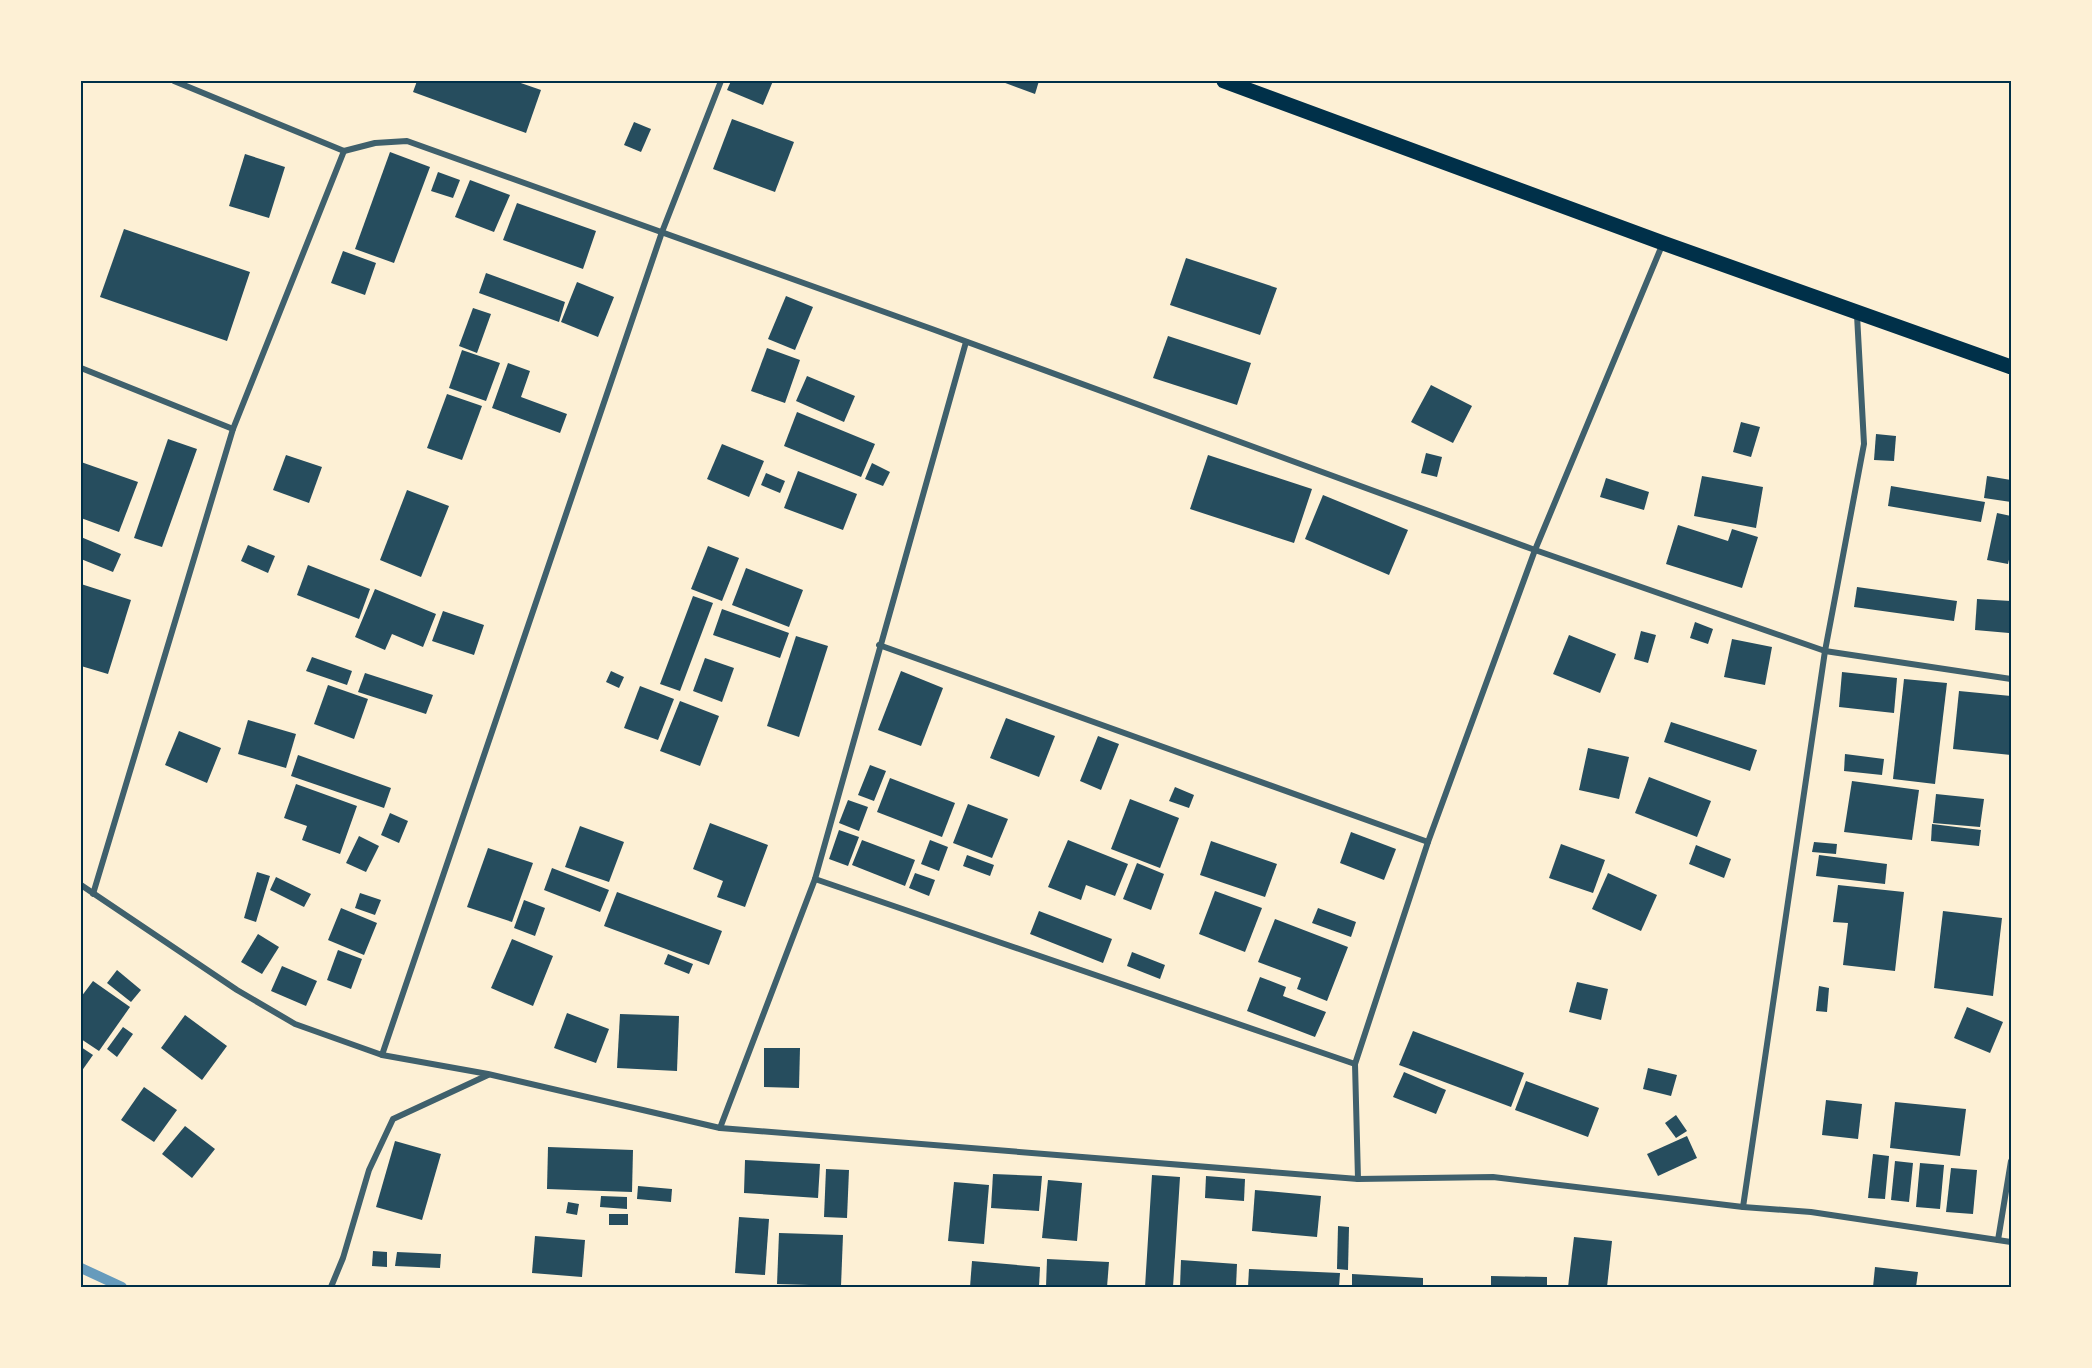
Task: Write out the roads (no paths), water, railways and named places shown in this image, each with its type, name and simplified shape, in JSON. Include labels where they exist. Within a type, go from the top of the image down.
[{"type":"main road","points":[[1224,81],[1664,243],[2011,367]]},
{"type":"street","points":[[174,81],[344,151],[375,143],[407,141],[1535,550],[1825,651],[2011,678]]},
{"type":"street","points":[[382,1055],[662,232],[721,81]]},
{"type":"street","points":[[93,894],[232,429],[344,151]]},
{"type":"street","points":[[1358,1179],[1355,1064],[1428,842],[1535,550],[1664,243]]},
{"type":"street","points":[[1743,1207],[1825,651],[1864,444],[1857,312]]},
{"type":"street","points":[[720,1128],[814,879],[966,342]]},
{"type":"street","points":[[81,368],[232,429]]},
{"type":"street","points":[[879,645],[1428,842]]},
{"type":"street","points":[[814,879],[1355,1064]]},
{"type":"street","points":[[81,885],[237,990],[295,1024],[382,1055],[488,1074],[720,1128],[1358,1179],[1493,1177],[1743,1207],[1811,1212],[2011,1242]]},
{"type":"street","points":[[331,1287],[343,1258],[369,1170],[393,1119],[488,1074]]},
{"type":"street","points":[[1998,1240],[2011,1161]]},
{"type":"waterway","points":[[81,1268],[122,1287]]}]
